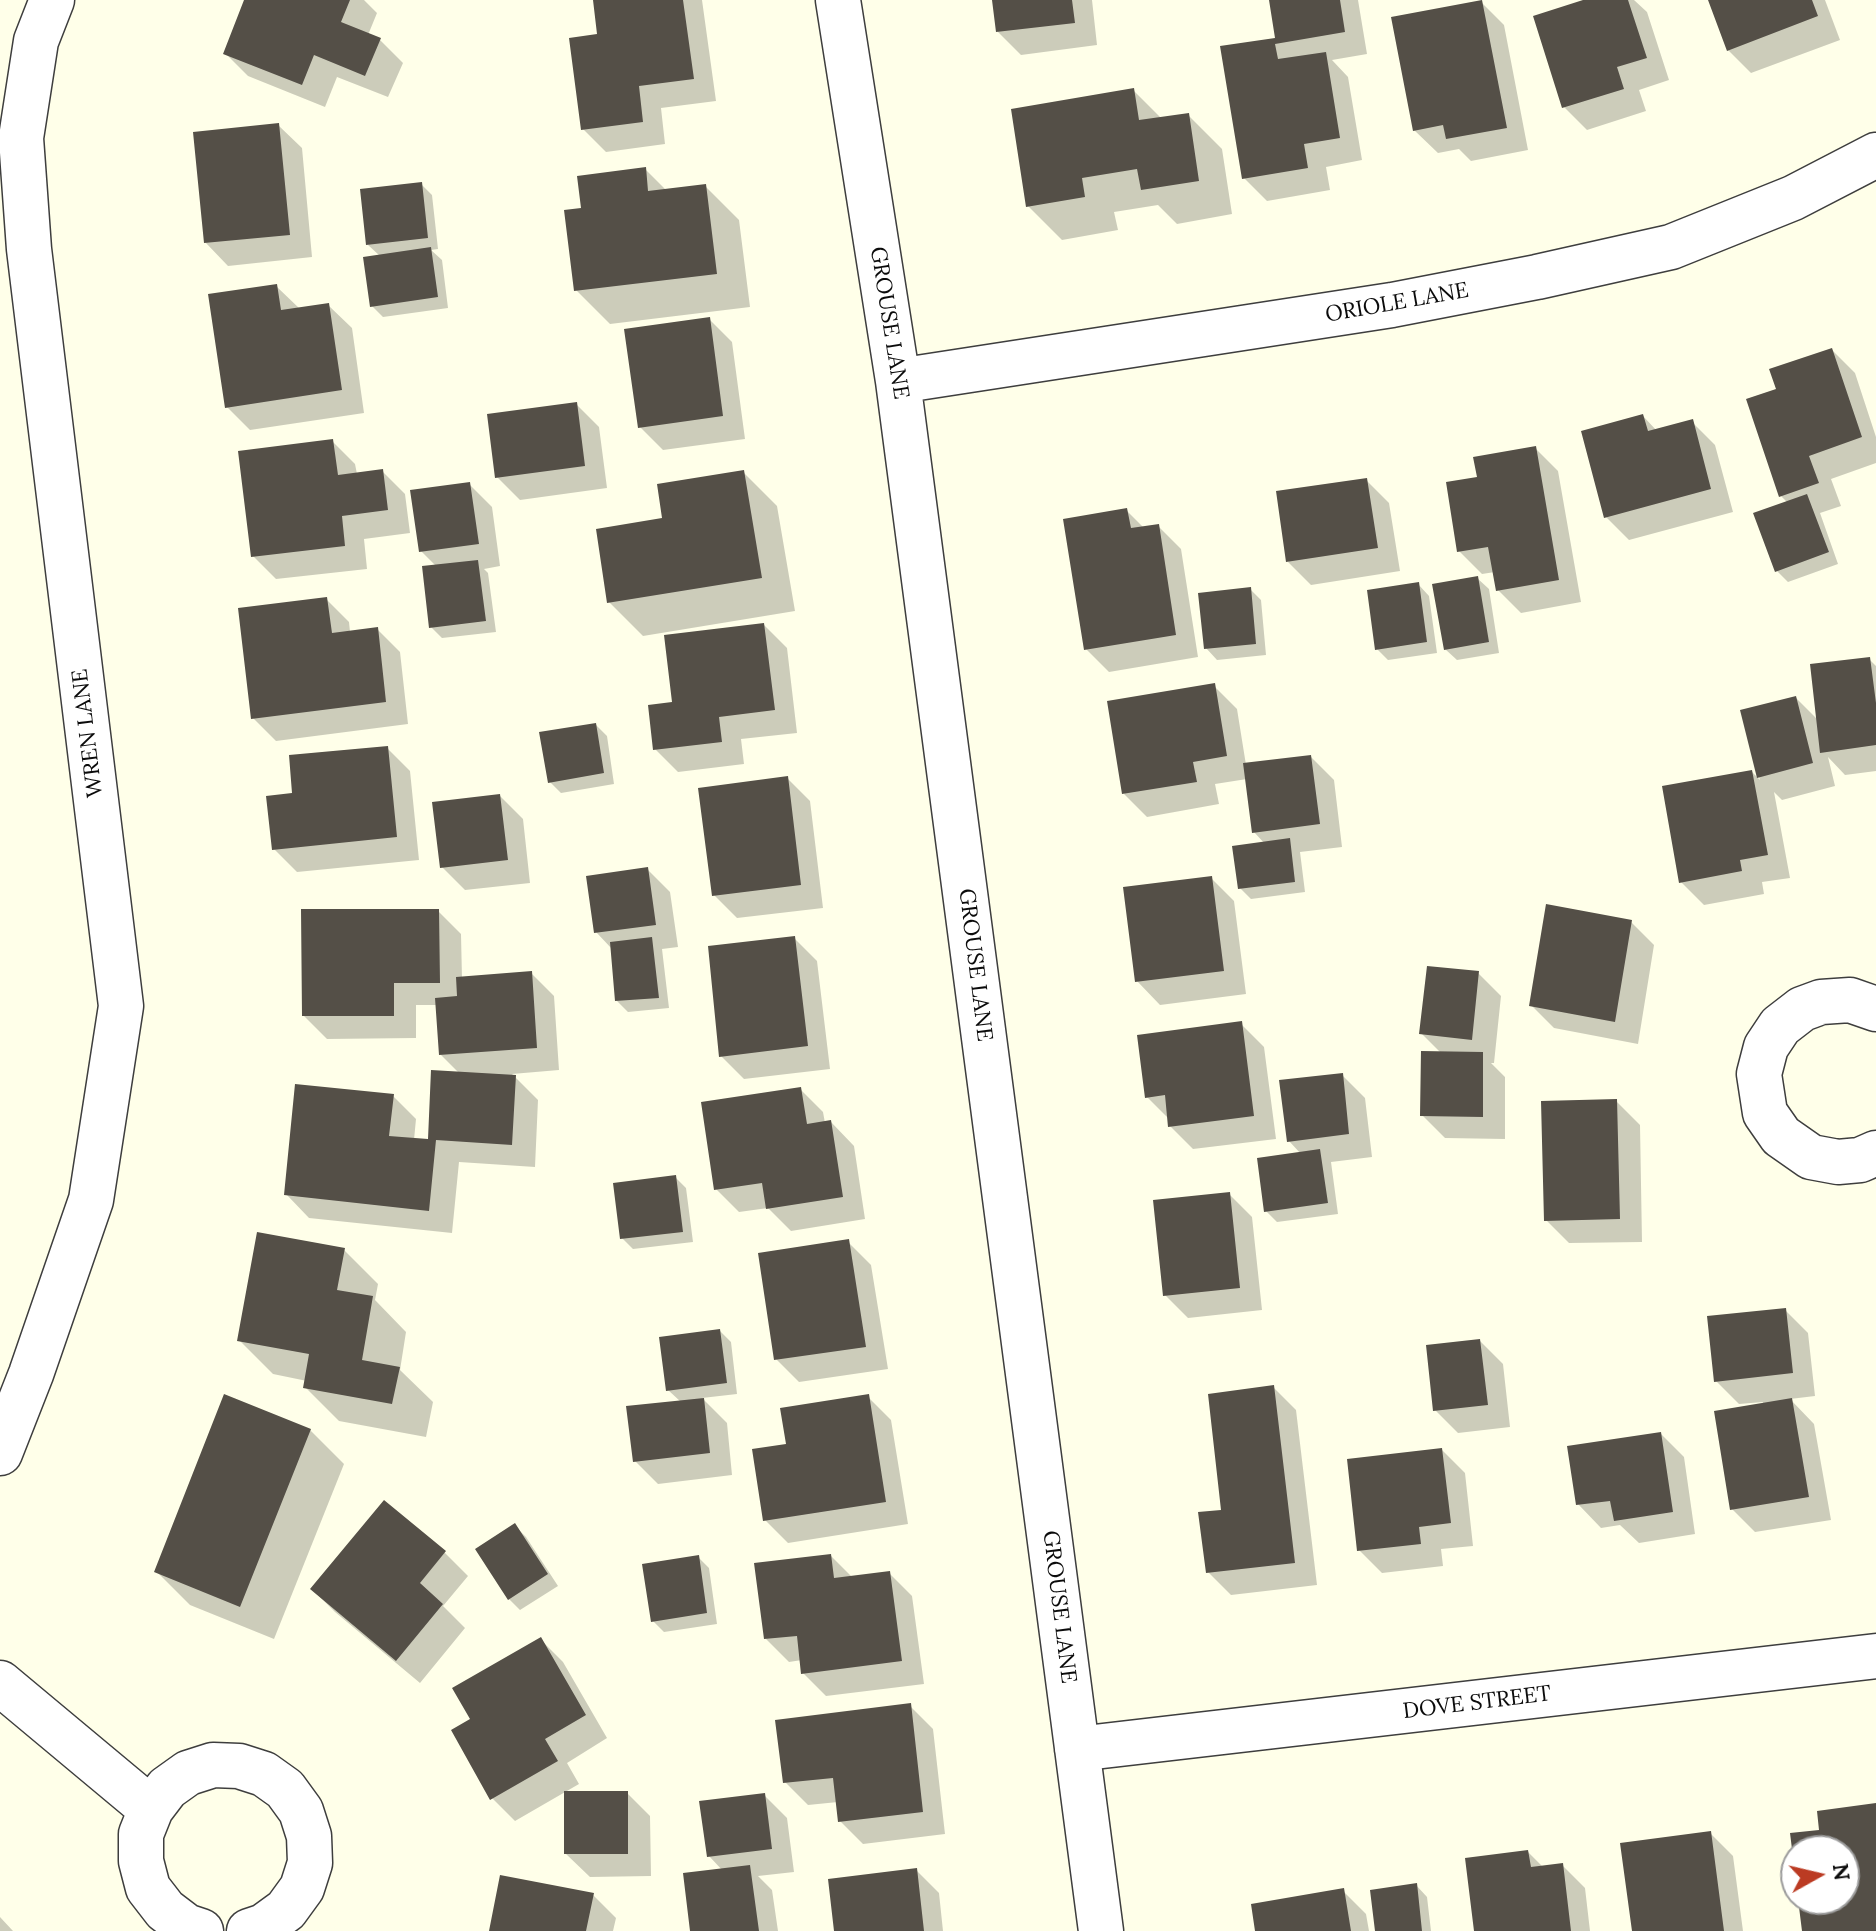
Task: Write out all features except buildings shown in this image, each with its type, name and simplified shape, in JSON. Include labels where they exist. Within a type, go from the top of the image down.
[{"type":"street","name":"WREN LANE","points":[[0,1453],[31,1374],[91,1200],[121,1006],[29,249],[21,138],[36,41],[52,0]]},
{"type":"street","name":"GROUSE LANE","points":[[838,0],[898,381],[1101,1931]]},
{"type":"street","name":"ORIOLE LANE","points":[[898,381],[1392,305],[1671,247],[1793,198],[1876,155]]},
{"type":"street","points":[[1876,1009],[1850,1000],[1821,1002],[1802,1009],[1780,1026],[1773,1036],[1766,1047],[1759,1074],[1765,1113],[1781,1136],[1811,1157],[1838,1162],[1860,1160],[1876,1153]]},
{"type":"street","name":"DOVE STREET","points":[[1077,1749],[1876,1656]]},
{"type":"street","points":[[0,1683],[151,1809]]},
{"type":"street","points":[[201,1931],[186,1926],[165,1910],[148,1888],[141,1861],[141,1834],[151,1809],[167,1788],[188,1773],[213,1765],[239,1766],[264,1774],[285,1789],[301,1811],[309,1836],[310,1863],[302,1888],[286,1910],[264,1926],[249,1931]]}]
